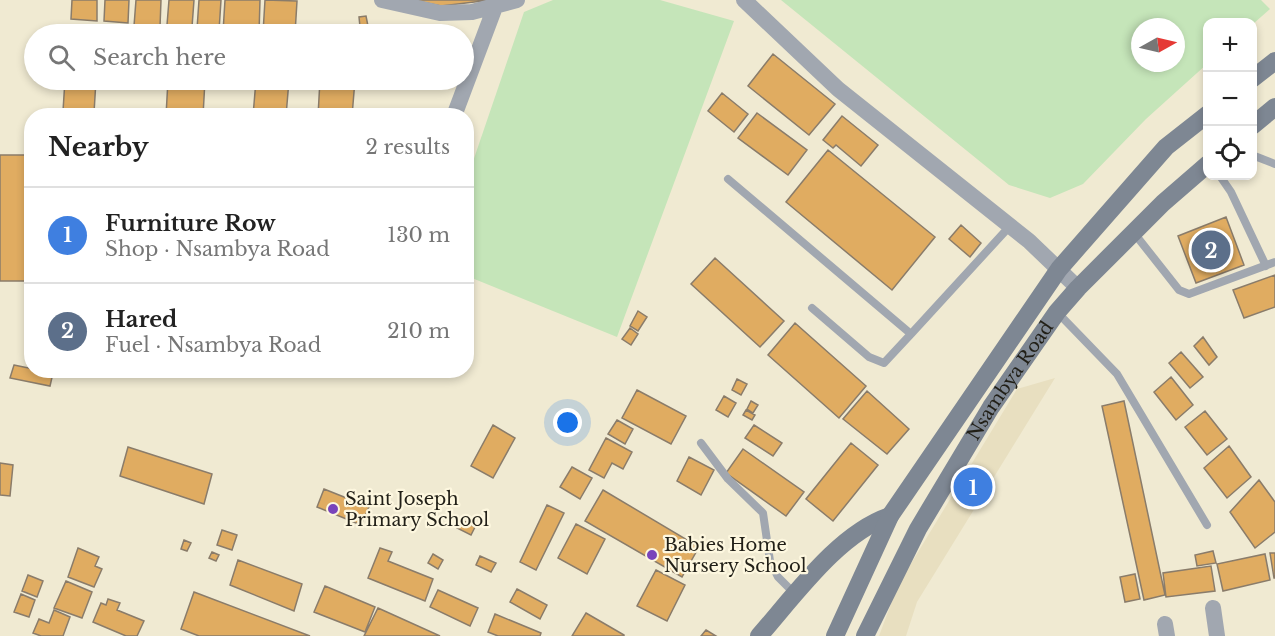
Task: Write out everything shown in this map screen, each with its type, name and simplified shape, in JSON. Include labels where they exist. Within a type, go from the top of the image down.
[{"type":"main road","points":[[1257,75],[1275,61]]},
{"type":"main road","points":[[1257,122],[1275,107]]},
{"type":"main road","points":[[835,636],[890,516],[1059,270],[1166,147],[1203,118]]},
{"type":"main road","name":"Nsambya Road","points":[[865,636],[924,519],[991,407],[1057,312],[1134,232],[1203,169]]},
{"type":"main road","points":[[759,636],[840,545],[874,521],[890,516]]},
{"type":"street","points":[[382,0],[440,13],[472,12],[517,0]]},
{"type":"street","points":[[744,0],[838,89],[1010,226],[1078,288]]},
{"type":"street","points":[[474,63],[495,7]]},
{"type":"street","points":[[457,108],[464,90]]},
{"type":"street","points":[[1213,608],[1217,636]]},
{"type":"lane","points":[[1257,156],[1275,164]]},
{"type":"lane","points":[[728,179],[911,334]]},
{"type":"lane","points":[[1134,232],[1179,290],[1189,294],[1270,264],[1223,180]]},
{"type":"lane","points":[[812,308],[868,357],[884,363],[1010,226]]},
{"type":"lane","points":[[1057,312],[1117,374],[1207,525]]},
{"type":"lane","points":[[701,443],[728,479],[763,513],[770,561],[778,577],[796,595]]},
{"type":"shaded area","points":[[1055,378],[917,602],[906,636],[879,636],[898,585],[1017,389]]},
{"type":"green space","points":[[553,0],[660,0],[734,21],[617,337],[474,279],[474,158],[524,12]]},
{"type":"green space","points":[[781,0],[1261,0],[1270,9],[1257,20],[1257,18],[1203,18],[1203,68],[1146,119],[1083,184],[1050,198],[1009,185]]},
{"type":"building","points":[[72,0],[97,0],[97,21],[71,19]]},
{"type":"building","points":[[105,0],[129,0],[128,23],[104,21]]},
{"type":"building","points":[[136,0],[161,0],[160,24],[134,24]]},
{"type":"building","points":[[169,0],[194,0],[192,24],[167,24]]},
{"type":"building","points":[[199,0],[221,0],[219,24],[197,24]]},
{"type":"building","points":[[225,0],[260,0],[259,24],[224,24]]},
{"type":"building","points":[[265,0],[297,1],[296,24],[264,24]]},
{"type":"building","points":[[412,0],[491,0],[441,6]]},
{"type":"building","points":[[366,16],[368,24],[360,24],[359,17]]},
{"type":"building","points":[[773,54],[835,104],[809,135],[748,86]]},
{"type":"building","points":[[64,90],[95,90],[94,108],[63,108]]},
{"type":"building","points":[[167,90],[204,90],[203,108],[166,108]]},
{"type":"building","points":[[255,90],[288,90],[287,108],[254,108]]},
{"type":"building","points":[[319,90],[354,90],[353,108],[318,108]]},
{"type":"building","points":[[722,93],[748,114],[734,132],[708,111]]},
{"type":"building","points":[[757,113],[807,150],[788,175],[738,138]]},
{"type":"building","points":[[842,116],[878,145],[861,166],[836,145],[833,148],[823,140]]},
{"type":"building","points":[[828,150],[935,237],[892,290],[786,202]]},
{"type":"building","points":[[0,155],[24,155],[24,281],[0,281]]},
{"type":"building","points":[[1226,217],[1244,265],[1196,283],[1178,236]]},
{"type":"building","points":[[961,225],[981,243],[970,257],[949,239]]},
{"type":"building","points":[[715,258],[784,321],[760,347],[691,284]]},
{"type":"building","points":[[1275,275],[1275,307],[1244,318],[1233,290]]},
{"type":"building","points":[[638,311],[647,317],[638,331],[630,326]]},
{"type":"building","points":[[795,323],[866,386],[839,418],[768,355]]},
{"type":"building","points":[[630,328],[638,334],[631,345],[622,339]]},
{"type":"building","points":[[1203,337],[1217,357],[1209,365],[1194,346]]},
{"type":"building","points":[[1181,352],[1203,377],[1190,388],[1169,363]]},
{"type":"building","points":[[14,365],[24,367],[24,378],[52,378],[50,386],[10,378]]},
{"type":"building","points":[[1171,377],[1193,405],[1176,420],[1154,392]]},
{"type":"building","points":[[737,379],[747,384],[741,395],[732,390]]},
{"type":"building","points":[[637,390],[686,416],[671,444],[622,418]]},
{"type":"building","points":[[867,391],[909,429],[887,454],[843,419]]},
{"type":"building","points":[[724,396],[736,403],[728,417],[716,410]]},
{"type":"building","points":[[751,401],[758,405],[753,413],[747,409]]},
{"type":"building","points":[[1124,401],[1165,595],[1144,600],[1102,406]]},
{"type":"building","points":[[746,410],[755,415],[752,420],[743,415]]},
{"type":"building","points":[[1205,411],[1227,439],[1207,455],[1185,427]]},
{"type":"building","points":[[617,420],[633,429],[625,444],[608,434]]},
{"type":"building","points":[[493,425],[515,438],[493,478],[471,466]]},
{"type":"building","points":[[754,425],[782,443],[773,456],[745,438]]},
{"type":"building","points":[[606,438],[632,452],[623,469],[612,463],[604,478],[589,470]]},
{"type":"building","points":[[851,443],[878,465],[833,521],[806,499]]},
{"type":"building","points":[[1229,446],[1251,477],[1227,498],[1204,468]]},
{"type":"building","points":[[128,447],[212,474],[204,504],[120,476]]},
{"type":"building","points":[[743,449],[804,492],[786,516],[726,473]]},
{"type":"building","points":[[689,457],[714,470],[701,495],[677,481]]},
{"type":"building","points":[[0,463],[13,465],[10,496],[0,495]]},
{"type":"building","points":[[572,467],[592,478],[580,499],[560,487]]},
{"type":"building","points":[[1259,480],[1275,502],[1275,532],[1255,548],[1230,512]]},
{"type":"building","points":[[324,489],[369,507],[361,525],[317,507]]},
{"type":"building","points":[[603,490],[699,547],[682,577],[585,521]]},
{"type":"building","points":[[547,505],[564,513],[536,570],[520,562]]},
{"type":"building","points":[[462,520],[475,527],[471,535],[457,528]]},
{"type":"building","points":[[576,524],[605,539],[587,574],[558,558]]},
{"type":"building","points":[[222,530],[237,535],[232,550],[217,545]]},
{"type":"building","points":[[184,540],[191,543],[187,551],[181,549]]},
{"type":"building","points":[[78,548],[99,557],[95,566],[102,569],[94,587],[68,577]]},
{"type":"building","points":[[380,548],[392,552],[388,561],[433,579],[425,601],[368,578]]},
{"type":"building","points":[[1213,551],[1216,563],[1197,566],[1195,555]]},
{"type":"building","points":[[212,552],[219,555],[216,561],[209,558]]},
{"type":"building","points":[[1270,553],[1275,553],[1275,578],[1274,578]]},
{"type":"building","points":[[433,554],[443,560],[438,569],[428,563]]},
{"type":"building","points":[[1265,554],[1270,580],[1223,591],[1217,564]]},
{"type":"building","points":[[480,556],[496,563],[491,572],[476,565]]},
{"type":"building","points":[[238,560],[302,584],[294,611],[230,585]]},
{"type":"building","points":[[1211,566],[1215,591],[1166,597],[1163,573]]},
{"type":"building","points":[[656,570],[685,585],[667,621],[637,606]]},
{"type":"building","points":[[1135,574],[1140,599],[1125,602],[1120,577]]},
{"type":"building","points":[[28,575],[43,581],[37,597],[22,591]]},
{"type":"building","points":[[66,581],[92,592],[82,618],[54,608]]},
{"type":"building","points":[[325,586],[375,607],[365,632],[314,612]]},
{"type":"building","points":[[517,589],[547,605],[540,619],[510,602]]},
{"type":"building","points":[[438,590],[478,608],[470,626],[430,607]]},
{"type":"building","points":[[194,592],[310,636],[199,636],[181,629]]},
{"type":"building","points":[[21,594],[35,600],[29,617],[14,612]]},
{"type":"building","points":[[108,599],[120,603],[117,610],[144,621],[137,636],[126,636],[93,622],[101,603],[106,605]]},
{"type":"building","points":[[378,608],[440,636],[364,636]]},
{"type":"building","points":[[54,610],[70,617],[63,636],[41,636],[33,633],[39,619],[49,623]]},
{"type":"building","points":[[586,613],[624,635],[624,636],[572,636]]},
{"type":"building","points":[[495,614],[541,633],[540,636],[498,636],[488,632]]},
{"type":"building","points":[[706,630],[716,636],[701,636]]},
{"type":"place","name":"Hared","points":[[1211,250]]},
{"type":"place","name":"Furniture Row","points":[[973,487]]},
{"type":"place","name":"Saint Joseph Primary School","points":[[333,509]]},
{"type":"place","name":"Babies Home Nursery School","points":[[652,555]]}]
